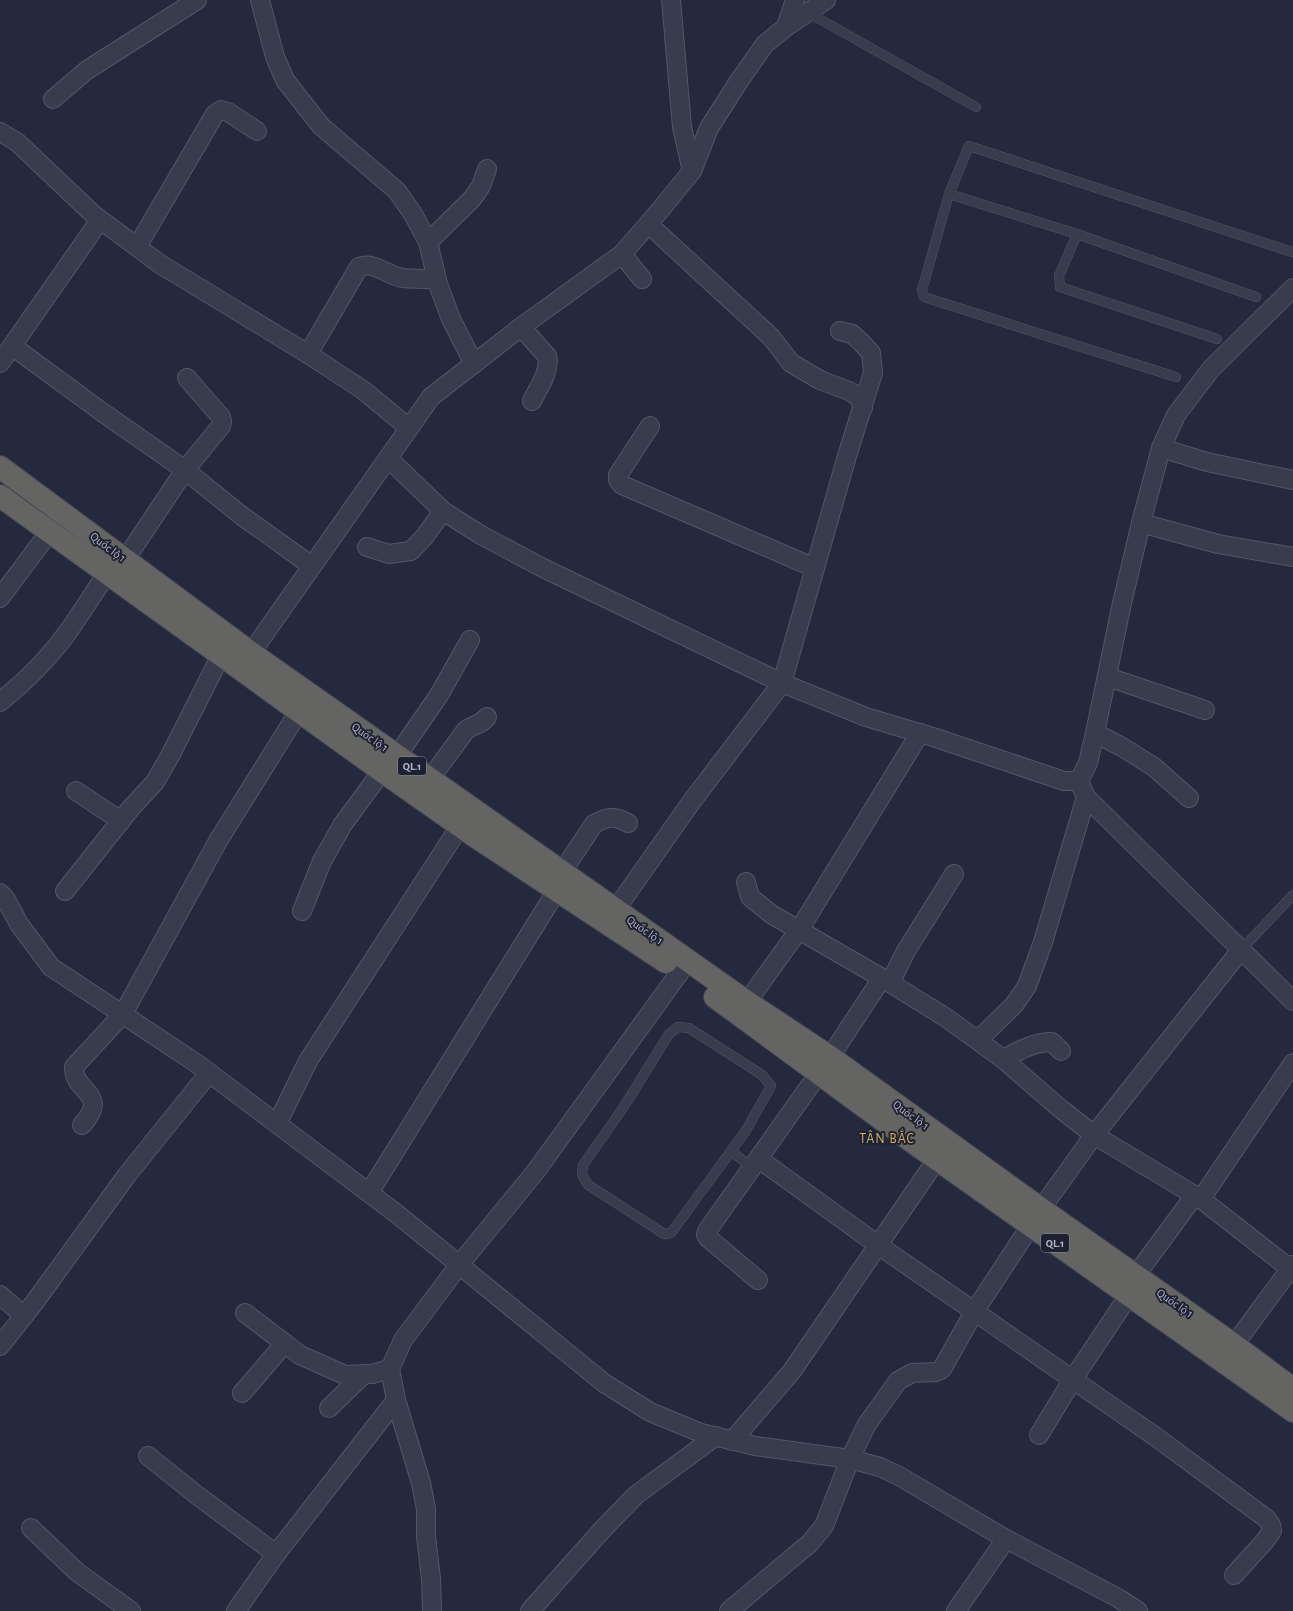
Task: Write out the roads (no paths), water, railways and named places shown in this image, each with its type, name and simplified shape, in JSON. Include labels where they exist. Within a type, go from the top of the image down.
[{"type":"highway","name":"Quốc lộ 1","points":[[0,467],[251,653],[430,779],[559,881],[680,972],[824,1065],[1132,1285],[1293,1411]]},
{"type":"highway","name":"Quốc lộ 1","points":[[0,496],[108,572],[460,826],[559,881],[616,909],[747,1002],[937,1159],[1036,1217]]},
{"type":"highway","name":"Quốc lộ 1","points":[[1132,1285],[1234,1345],[1293,1389]]},
{"type":"street","points":[[53,99],[87,70],[197,0]]},
{"type":"street","points":[[260,0],[275,57],[285,80],[321,126],[396,191],[413,214],[428,242],[437,279],[451,319],[474,364]]},
{"type":"street","points":[[671,0],[682,127],[692,171]]},
{"type":"street","points":[[251,653],[431,397],[521,327],[622,254],[692,171],[709,128],[765,44],[786,27],[801,6],[826,0]]},
{"type":"street","points":[[137,247],[215,114],[221,110],[228,112],[258,131]]},
{"type":"street","points":[[0,132],[17,142],[100,220],[160,264],[308,354],[363,390],[409,428]]},
{"type":"street","points":[[428,242],[472,199],[480,186],[486,169]]},
{"type":"street","points":[[0,363],[100,220]]},
{"type":"street","points":[[657,232],[771,337],[791,363],[820,380],[849,391],[859,398],[863,408]]},
{"type":"street","points":[[622,254],[642,278]]},
{"type":"street","points":[[308,354],[359,267],[366,264],[402,278],[437,279]]},
{"type":"street","points":[[978,1040],[1014,1005],[1027,986],[1043,942],[1082,789],[1108,676],[1122,604],[1141,523],[1161,448],[1176,416],[1211,369],[1293,289]]},
{"type":"street","points":[[521,327],[547,356],[548,360],[547,370],[532,401]]},
{"type":"street","points":[[616,909],[692,801],[782,683],[847,456],[873,373],[871,353],[852,334],[840,331]]},
{"type":"street","points":[[12,346],[96,408],[185,470],[242,516],[312,566]]},
{"type":"street","points":[[125,560],[185,470],[218,431],[222,421],[219,414],[187,378]]},
{"type":"street","points":[[650,426],[618,475],[618,480],[622,485],[815,568]]},
{"type":"street","points":[[1161,448],[1207,462],[1293,480]]},
{"type":"street","points":[[388,458],[443,511],[481,535],[541,567],[782,683],[866,716],[1064,781],[1082,789],[1240,950],[1293,1001]]},
{"type":"street","points":[[367,547],[389,554],[411,551],[425,536],[443,511]]},
{"type":"street","points":[[1141,523],[1218,544],[1293,557]]},
{"type":"street","points":[[0,598],[50,532]]},
{"type":"street","points":[[0,702],[16,689],[53,650],[70,629],[108,572]]},
{"type":"street","points":[[397,756],[439,695],[470,640]]},
{"type":"street","points":[[65,891],[121,821],[155,782],[170,756],[221,655]]},
{"type":"street","points":[[1108,676],[1205,710]]},
{"type":"street","points":[[82,1125],[91,1115],[94,1104],[90,1095],[75,1077],[74,1067],[122,1014],[218,841],[299,711]]},
{"type":"street","points":[[430,779],[466,730],[470,726],[482,723],[487,717]]},
{"type":"street","points":[[747,1002],[799,930],[920,733]]},
{"type":"street","points":[[1095,733],[1122,747],[1154,767],[1189,798]]},
{"type":"street","points":[[302,911],[322,861],[343,824],[382,771]]},
{"type":"street","points":[[76,791],[121,821]]},
{"type":"street","points":[[369,1193],[594,824],[602,819],[617,817],[628,823]]},
{"type":"street","points":[[277,1124],[308,1061],[460,826]]},
{"type":"street","points":[[758,1280],[706,1235],[824,1065],[906,951],[954,874]]},
{"type":"street","points":[[746,882],[750,898],[771,914],[886,980],[945,1017],[1003,1059],[1062,1110],[1094,1135],[1198,1197],[1292,1268],[1234,1345]]},
{"type":"street","points":[[2,899],[51,967],[209,1073],[369,1193],[604,1383],[650,1412],[701,1433],[754,1446],[850,1459],[880,1467],[899,1476],[1006,1539],[1118,1598],[1138,1611]]},
{"type":"street","points":[[729,1611],[810,1543],[824,1526],[850,1459],[867,1424],[898,1381],[912,1373],[936,1372],[942,1369],[974,1312],[1036,1217],[1094,1135],[1240,950]]},
{"type":"street","points":[[432,1611],[431,1579],[426,1536],[426,1509],[421,1483],[396,1400],[390,1368],[403,1340],[459,1265],[536,1171],[680,972]]},
{"type":"street","points":[[1003,1059],[1031,1045],[1041,1042],[1052,1042],[1061,1051]]},
{"type":"street","points":[[1039,1435],[1132,1285],[1198,1197],[1293,1063]]},
{"type":"street","points":[[0,1346],[24,1316],[127,1175],[209,1073]]},
{"type":"street","points":[[530,1611],[602,1530],[636,1495],[724,1438],[792,1371],[937,1159]]},
{"type":"street","points":[[756,1163],[1073,1379],[1156,1437],[1267,1520],[1271,1525],[1272,1531],[1234,1575]]},
{"type":"street","points":[[0,1295],[24,1316]]},
{"type":"street","points":[[245,1313],[300,1355],[345,1375],[372,1374],[390,1368]]},
{"type":"street","points":[[242,1392],[285,1343]]},
{"type":"street","points":[[329,1408],[364,1374]]},
{"type":"street","points":[[236,1611],[276,1554],[396,1400]]},
{"type":"street","points":[[148,1456],[198,1496],[276,1554]]},
{"type":"street","points":[[31,1528],[77,1572],[131,1611]]},
{"type":"street","points":[[956,1611],[1006,1539]]},
{"type":"lane","points":[[801,6],[976,107]]},
{"type":"lane","points":[[1176,378],[924,297],[922,290],[949,194],[969,146],[1292,252]]},
{"type":"lane","points":[[949,194],[1077,234],[1256,297]]},
{"type":"lane","points":[[1077,234],[1059,276],[1060,287],[1217,339]]},
{"type":"lane","points":[[1240,950],[1293,895]]},
{"type":"lane","points":[[678,1027],[689,1028],[762,1075],[771,1086],[745,1132],[731,1151],[671,1233],[664,1234],[588,1184],[582,1174],[583,1165],[623,1108],[669,1034],[678,1027]]},
{"type":"lane","points":[[731,1151],[756,1163]]},
{"type":"district","name":"TÂN BẮC","points":[[887,1138]]}]
